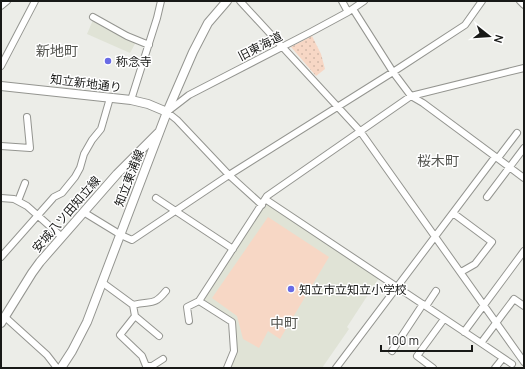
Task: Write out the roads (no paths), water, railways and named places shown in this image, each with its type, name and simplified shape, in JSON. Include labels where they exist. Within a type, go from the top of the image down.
[{"type":"main road","name":"知立東浦線","points":[[61,368],[88,322],[167,112],[193,52],[208,23],[227,1]]},
{"type":"main road","name":"知立新地通り","points":[[1,86],[132,100],[148,104],[167,112]]},
{"type":"main road","name":"安城八ツ田知立線","points":[[3,320],[32,273],[117,174],[160,130]]},
{"type":"street","points":[[1,6],[7,1]]},
{"type":"street","points":[[1,66],[34,1]]},
{"type":"street","points":[[132,100],[161,1]]},
{"type":"street","points":[[240,1],[360,131],[524,362]]},
{"type":"street","points":[[342,1],[351,10],[411,96],[423,103],[524,178]]},
{"type":"street","name":"旧東海道","points":[[167,112],[189,95],[351,10],[364,1]]},
{"type":"street","points":[[85,213],[132,240],[229,175],[394,72],[465,25],[482,1]]},
{"type":"street","points":[[520,1],[524,5]]},
{"type":"street","points":[[93,18],[127,36],[149,45]]},
{"type":"street","points":[[189,321],[187,307],[199,301],[267,196],[411,96],[524,68]]},
{"type":"street","points":[[1,257],[37,216],[54,198],[62,193],[75,178],[84,154],[101,129],[110,98]]},
{"type":"street","points":[[167,112],[177,120],[229,175],[264,202],[396,286],[512,364]]},
{"type":"street","points":[[1,146],[30,148],[27,117]]},
{"type":"street","points":[[336,368],[435,235],[496,157],[517,133]]},
{"type":"street","points":[[487,197],[524,148]]},
{"type":"street","points":[[18,201],[24,183]]},
{"type":"street","points":[[1,198],[18,201],[27,206],[62,237]]},
{"type":"street","points":[[156,198],[233,249]]},
{"type":"street","points":[[453,213],[492,242],[475,264],[461,272]]},
{"type":"street","points":[[464,332],[524,252]]},
{"type":"street","points":[[103,283],[133,305],[135,316],[159,336]]},
{"type":"street","points":[[133,305],[142,302],[154,302],[160,300],[166,291]]},
{"type":"street","points":[[392,351],[424,305],[436,291]]},
{"type":"street","points":[[481,343],[514,299],[524,306]]},
{"type":"street","points":[[199,301],[232,322],[234,351],[227,368]]},
{"type":"street","points":[[135,316],[120,335],[142,356],[146,366],[152,366],[163,359]]},
{"type":"street","points":[[433,368],[417,356],[444,319]]},
{"type":"street","points":[[3,320],[47,355],[56,368]]},
{"type":"street","points":[[495,368],[502,358]]},
{"type":"place","name":"称念寺","points":[[108,61]]},
{"type":"place","name":"知立市立知立小学校","points":[[291,289]]},
{"type":"district","name":"新地町","points":[[57,50]]},
{"type":"district","name":"桜木町","points":[[438,160]]},
{"type":"district","name":"中町","points":[[284,322]]}]
